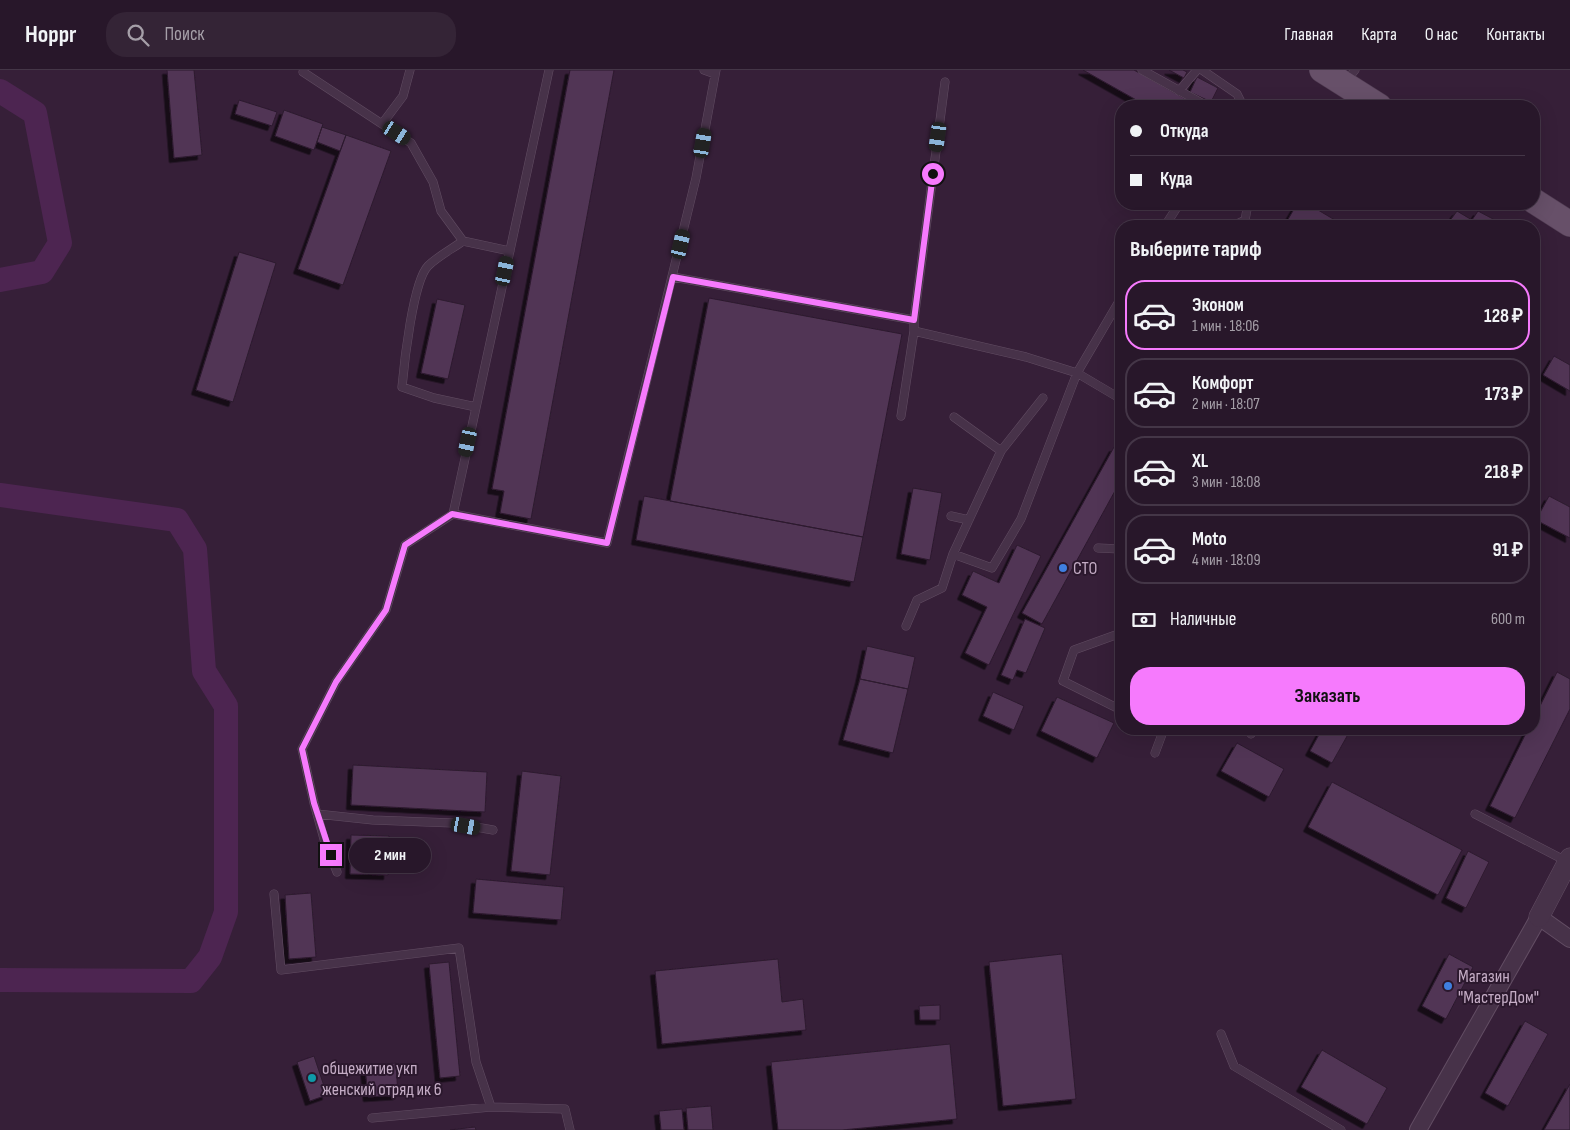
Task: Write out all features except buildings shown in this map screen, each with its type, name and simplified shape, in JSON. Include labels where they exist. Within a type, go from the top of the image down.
[{"type":"main road","points":[[1322,70],[1350,77],[1373,100]]},
{"type":"main road","points":[[1540,205],[1570,224]]},
{"type":"street","points":[[1418,1130],[1539,917],[1569,860]]},
{"type":"street","points":[[1539,917],[1570,939]]},
{"type":"lane","points":[[382,124],[403,96],[410,70]]},
{"type":"lane","points":[[337,872],[317,814],[302,749],[336,682],[386,610],[405,545],[452,514],[549,70]]},
{"type":"lane","points":[[452,514],[607,543],[696,178],[716,72],[704,70]]},
{"type":"lane","points":[[1142,70],[1196,100]]},
{"type":"lane","points":[[1179,91],[1197,70]]},
{"type":"lane","points":[[1202,70],[1237,94],[1240,100]]},
{"type":"lane","points":[[303,72],[411,143],[433,182],[441,211],[463,241],[510,252]]},
{"type":"lane","points":[[901,416],[914,331],[945,82]]},
{"type":"lane","points":[[1245,220],[1247,210]]},
{"type":"lane","points":[[463,241],[426,267],[418,286],[404,353],[402,388],[434,398],[476,407]]},
{"type":"lane","points":[[673,277],[914,320]]},
{"type":"lane","points":[[953,554],[992,568],[1021,519],[1077,372],[1115,308]]},
{"type":"lane","points":[[914,331],[1026,356],[1077,372],[1115,396]]},
{"type":"lane","points":[[906,626],[917,600],[942,588],[953,554],[1001,452],[1043,398]]},
{"type":"lane","points":[[954,417],[1001,452]]},
{"type":"lane","points":[[951,516],[969,520]]},
{"type":"lane","points":[[1098,548],[1115,549]]},
{"type":"lane","points":[[1115,635],[1074,650],[1063,681],[1115,707]]},
{"type":"lane","points":[[1155,754],[1160,735]]},
{"type":"lane","points":[[317,814],[373,820],[453,823],[493,830]]},
{"type":"lane","points":[[1474,814],[1569,860]]},
{"type":"lane","points":[[274,894],[281,970],[459,948],[476,1062],[491,1107]]},
{"type":"lane","points":[[1221,1034],[1234,1066],[1341,1130]]},
{"type":"lane","points":[[372,1118],[491,1107],[565,1109],[570,1130]]},
{"type":"waterway","points":[[0,91],[35,113],[60,243],[42,272],[0,280]]},
{"type":"waterway","points":[[0,495],[177,520],[195,549],[204,671],[226,706],[226,912],[210,957],[191,981],[0,980]]},
{"type":"place","name":"СТО","points":[[1063,568]]},
{"type":"place","name":"Магазин \"МастерДом\"","points":[[1448,986]]},
{"type":"place","name":"общежитие укп женский отряд ик 6","points":[[312,1078]]},
{"type":"route","points":[[331,855],[324,839],[314,803],[302,749],[336,682],[386,610],[405,545],[452,514],[607,543],[673,277],[914,320],[933,174]]}]
